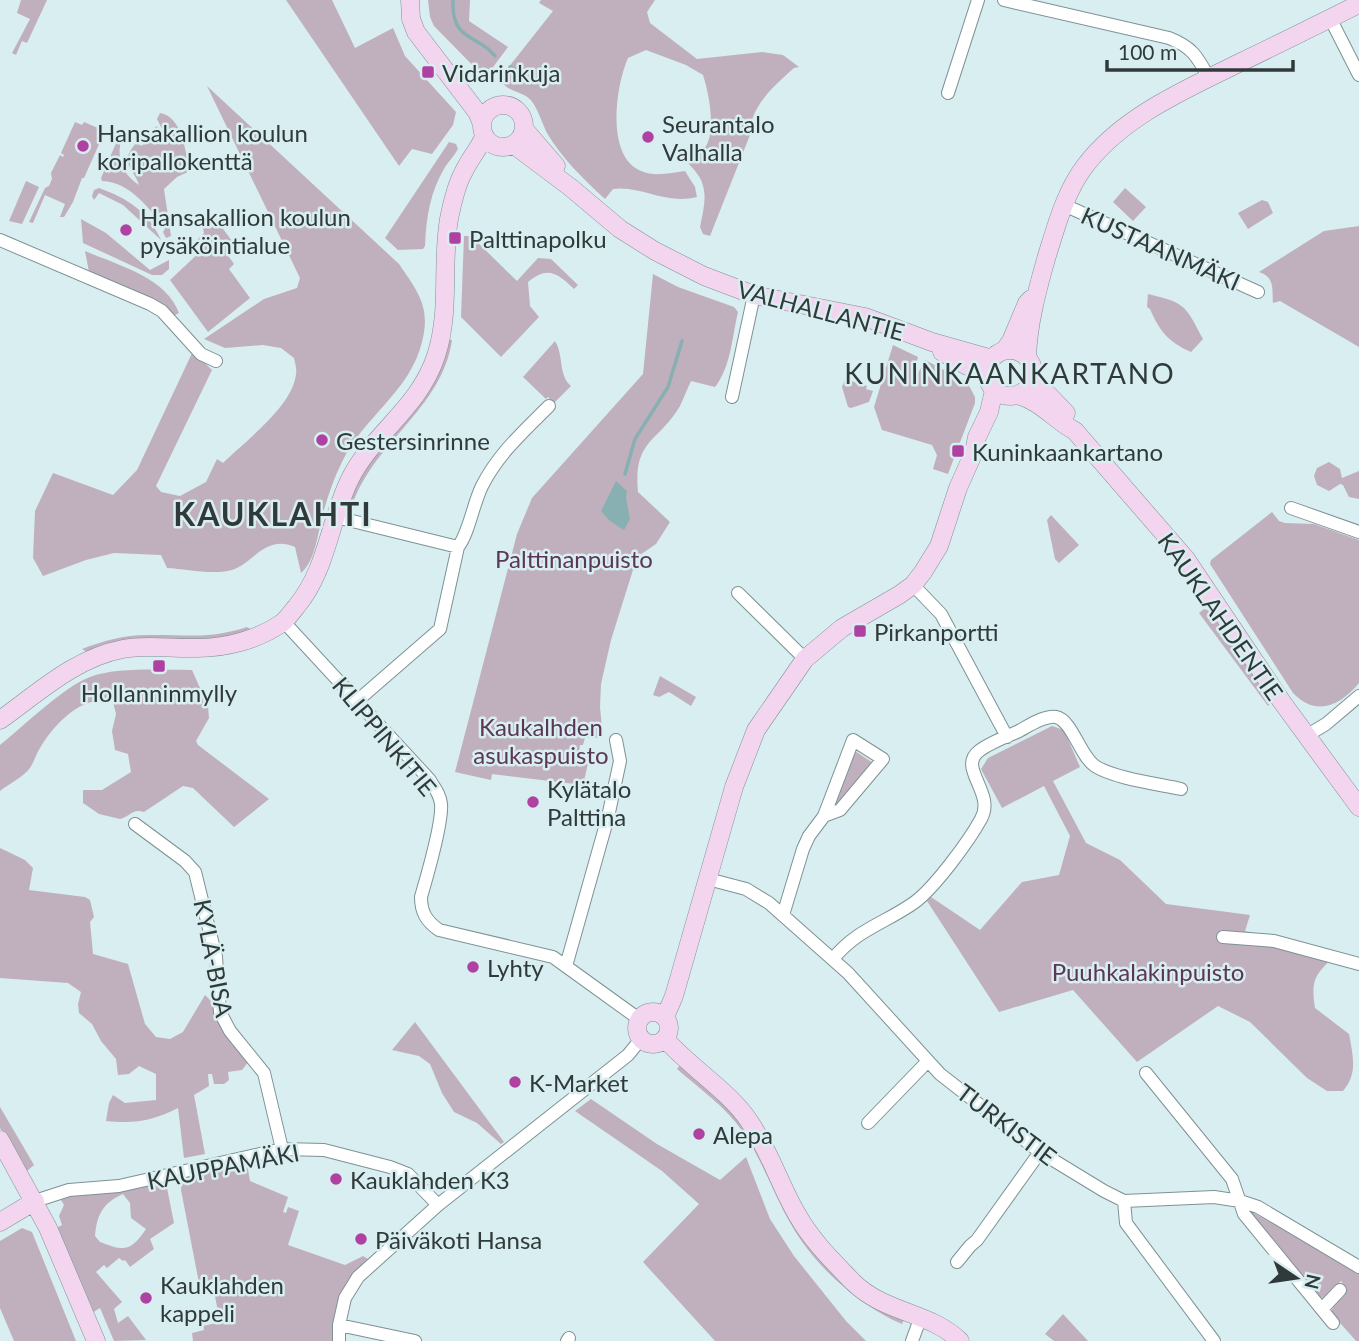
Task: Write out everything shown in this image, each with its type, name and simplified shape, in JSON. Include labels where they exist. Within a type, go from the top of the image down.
[{"type":"street","points":[[410,0],[411,19],[416,33],[477,112],[483,130],[494,146],[507,146]]},
{"type":"street","points":[[948,93],[978,0]]},
{"type":"street","points":[[1004,0],[1169,38],[1192,50],[1209,78]]},
{"type":"street","points":[[1027,358],[1027,335],[1035,308],[1036,293],[1064,205],[1084,166],[1117,132],[1146,113],[1209,78],[1359,4]]},
{"type":"street","points":[[1330,18],[1359,75]]},
{"type":"street","points":[[446,69],[487,103],[513,107],[522,116],[524,128],[523,135],[485,160],[455,197]]},
{"type":"street","points":[[0,720],[67,672],[102,654],[144,646],[222,646],[242,642],[284,622],[304,597],[324,559],[349,479],[411,404],[437,355],[445,310],[448,229],[455,197],[461,177],[483,130],[486,113],[495,106]]},
{"type":"street","name":"VALHALLANTIE","points":[[524,128],[551,159],[570,187]]},
{"type":"street","name":"VALHALLANTIE","points":[[507,146],[570,187],[620,229],[655,251],[704,276],[754,295],[865,317],[932,342],[955,360],[994,361]]},
{"type":"street","name":"KUSTAANMÄKI","points":[[1064,205],[1258,292]]},
{"type":"street","points":[[0,240],[150,304],[162,311],[201,354],[216,361]]},
{"type":"street","points":[[1007,394],[989,382],[994,361],[1011,341],[1027,303],[1036,293]]},
{"type":"street","points":[[733,397],[754,295]]},
{"type":"street","points":[[665,1017],[674,996],[734,787],[756,730],[805,659],[842,628],[913,585],[935,555],[958,488],[974,452],[977,437],[989,412],[1007,394],[1027,389],[1032,378],[1032,367],[1027,358],[1016,351],[994,361]]},
{"type":"street","name":"KAUKLAHDENTIE","points":[[1032,378],[1071,418],[1075,431]]},
{"type":"street","name":"KAUKLAHDENTIE","points":[[1007,394],[1029,398],[1075,431],[1186,559],[1306,736],[1359,807]]},
{"type":"street","points":[[357,701],[440,629],[458,547],[464,540],[471,511],[491,469],[507,448],[549,406]]},
{"type":"street","points":[[1291,508],[1359,532]]},
{"type":"street","points":[[336,517],[458,547]]},
{"type":"street","points":[[913,585],[941,614],[1007,737]]},
{"type":"street","points":[[738,593],[805,659]]},
{"type":"street","name":"KLIPPINKITIE","points":[[284,622],[429,779],[438,793],[442,805],[440,820],[421,909],[431,925],[439,930],[553,957],[639,1019]]},
{"type":"street","points":[[1306,736],[1326,724],[1359,696]]},
{"type":"street","points":[[833,959],[853,937],[914,902],[942,872],[983,817],[984,794],[971,769],[972,761],[977,752],[1007,737],[1049,718],[1058,718],[1066,724],[1083,754],[1105,772],[1181,789]]},
{"type":"street","points":[[566,966],[619,765],[615,740]]},
{"type":"street","points":[[783,915],[803,849],[824,816],[853,740],[883,759],[840,810],[824,816]]},
{"type":"street","name":"KYLÄ-BISA","points":[[135,824],[172,850],[195,872],[216,957],[220,1012],[230,1031],[264,1073],[282,1149]]},
{"type":"street","name":"TURKISTIE","points":[[708,878],[747,889],[769,902],[865,990],[927,1062],[1040,1152],[1124,1201]]},
{"type":"street","points":[[1223,937],[1274,942],[1359,964]]},
{"type":"street","points":[[649,1012],[660,1013],[665,1017],[669,1029],[665,1039],[651,1045],[641,1039],[637,1030],[639,1019],[649,1012]]},
{"type":"street","points":[[339,1341],[339,1325],[345,1298],[358,1277],[438,1205],[628,1055],[641,1039]]},
{"type":"street","points":[[665,1039],[748,1118],[798,1216],[816,1241],[855,1283],[873,1298],[946,1330],[960,1341]]},
{"type":"street","points":[[868,1123],[927,1062]]},
{"type":"street","points":[[1146,1073],[1232,1179],[1244,1214],[1333,1323]]},
{"type":"street","points":[[0,1140],[35,1201],[96,1341]]},
{"type":"street","name":"KAUPPAMÄKI","points":[[35,1201],[69,1190],[119,1186],[282,1149],[324,1150],[390,1167],[408,1174],[438,1205]]},
{"type":"street","points":[[957,1262],[985,1229],[1040,1152]]},
{"type":"street","points":[[1214,1341],[1126,1223],[1124,1201],[1214,1197],[1240,1201],[1258,1207],[1359,1267]]},
{"type":"street","points":[[0,1222],[35,1201]]},
{"type":"street","points":[[1322,1309],[1339,1290]]},
{"type":"street","points":[[912,1341],[920,1319]]},
{"type":"street","points":[[339,1325],[415,1341]]},
{"type":"green space","points":[[21,0],[47,0],[27,43],[22,41],[16,55],[12,53],[30,19],[17,13]]},
{"type":"green space","points":[[286,0],[332,0],[355,48],[393,28],[405,56],[456,112],[453,125],[432,154],[412,149],[399,166]]},
{"type":"green space","points":[[428,0],[470,0],[469,21],[508,47],[485,78],[434,26]]},
{"type":"green space","points":[[541,0],[655,0],[647,12],[650,23],[697,59],[762,52],[783,55],[799,67],[794,68],[779,82],[758,106],[750,135],[710,236],[703,234],[700,227],[704,204],[703,186],[684,156],[688,147],[704,149],[708,142],[711,124],[703,75],[686,65],[646,50],[628,58],[620,85],[616,119],[622,151],[630,163],[641,171],[652,174],[685,171],[695,187],[697,197],[674,199],[633,190],[613,189],[605,199],[559,151],[530,99],[502,82],[504,73],[553,11],[539,3]]},
{"type":"green space","points":[[207,86],[399,264],[417,292],[424,309],[424,330],[416,360],[397,390],[361,432],[342,462],[327,500],[313,553],[301,573],[295,547],[277,544],[227,571],[167,568],[161,555],[114,553],[43,576],[33,558],[35,511],[53,473],[113,495],[137,470],[193,351],[212,370],[156,486],[161,492],[180,496],[206,482],[217,459],[223,463],[255,434],[277,410],[293,386],[296,372],[294,358],[281,348],[263,345],[225,348],[204,339],[264,299],[297,288],[300,278]]},
{"type":"green space","points":[[160,113],[174,121],[178,128],[190,171],[177,177],[164,189],[171,236],[166,238],[163,232],[165,229],[138,198],[122,186],[102,181],[101,178],[120,134],[123,135],[121,163],[128,175],[139,185],[129,165],[128,155],[137,142],[141,146],[145,143],[141,138],[157,126],[159,131],[162,129],[157,119]]},
{"type":"green space","points":[[75,122],[82,125],[84,122],[105,131],[73,202],[64,217],[60,217],[65,204],[45,195],[33,223],[29,222],[45,188],[49,186],[51,173],[60,155],[64,155],[61,153]]},
{"type":"green space","points":[[449,142],[456,144],[458,149],[440,176],[432,196],[425,246],[423,249],[398,250],[385,238]]},
{"type":"green space","points":[[26,181],[39,187],[22,224],[9,221]]},
{"type":"green space","points":[[99,188],[136,207],[150,221],[161,240],[123,205],[99,193],[94,200],[94,190]]},
{"type":"green space","points":[[1125,188],[1146,207],[1133,221],[1113,202]]},
{"type":"green space","points":[[1262,200],[1268,202],[1273,213],[1248,229],[1238,213]]},
{"type":"green space","points":[[215,218],[232,241],[228,244],[232,250],[227,254],[234,264],[229,269],[250,298],[208,332],[170,280],[203,249],[197,240],[204,233],[203,228]]},
{"type":"green space","points":[[81,219],[106,233],[150,270],[169,260],[169,269],[162,275],[152,275],[83,243]]},
{"type":"green space","points":[[1359,226],[1359,347],[1280,301],[1273,303],[1270,280],[1259,272],[1324,231]]},
{"type":"green space","points":[[464,236],[471,236],[517,281],[538,258],[551,259],[578,285],[574,289],[552,273],[541,274],[528,282],[530,306],[539,317],[501,357],[461,317]]},
{"type":"green space","points":[[85,251],[152,281],[173,301],[179,313],[173,316],[89,272]]},
{"type":"green space","name":"Palttinanpuisto","points":[[653,274],[678,287],[734,307],[738,312],[728,361],[715,387],[691,381],[680,406],[643,451],[639,461],[638,492],[670,522],[656,544],[637,557],[611,640],[601,684],[603,738],[585,738],[583,745],[580,745],[579,752],[590,755],[583,785],[492,774],[491,780],[455,772],[517,534],[532,498],[643,374]]},
{"type":"green space","points":[[1148,294],[1178,303],[1188,313],[1203,339],[1191,352],[1170,340],[1161,329],[1147,307]]},
{"type":"green space","points":[[448,339],[452,340],[446,365],[435,387],[374,465],[351,509],[347,508],[358,478]]},
{"type":"green space","points":[[555,341],[564,376],[571,386],[554,403],[523,377]]},
{"type":"green space","points":[[893,345],[918,357],[913,377],[916,377],[925,360],[967,382],[975,397],[948,474],[933,469],[937,455],[932,445],[882,430],[874,407]]},
{"type":"green space","points":[[845,379],[867,386],[866,389],[873,391],[869,402],[848,407],[842,387]]},
{"type":"green space","points":[[1329,462],[1340,469],[1342,478],[1359,471],[1359,499],[1349,497],[1340,484],[1329,491],[1317,485],[1314,476],[1317,468]]},
{"type":"green space","points":[[1272,512],[1279,521],[1285,523],[1314,524],[1359,540],[1359,683],[1344,698],[1328,706],[1310,705],[1293,693],[1210,564],[1211,560]]},
{"type":"green space","points":[[1051,515],[1079,545],[1059,563],[1055,559],[1047,520]]},
{"type":"green space","points":[[1204,609],[1214,612],[1271,702],[1268,706],[1199,613]]},
{"type":"green space","points":[[247,627],[252,630],[240,636],[88,653],[82,649],[130,636],[208,635]]},
{"type":"green space","points":[[192,670],[208,706],[209,718],[196,741],[198,745],[269,799],[234,827],[193,788],[183,786],[144,812],[134,812],[120,819],[99,814],[83,803],[83,790],[102,790],[131,772],[128,754],[115,750],[112,731],[116,714],[113,702],[102,700],[80,706],[61,721],[46,739],[27,771],[0,791],[0,745],[79,682],[113,672]]},
{"type":"green space","points":[[660,676],[696,697],[691,706],[669,692],[659,697],[653,695]]},
{"type":"green space","name":"Puuhkalakinpuisto","points":[[1052,726],[1064,730],[1080,767],[1053,781],[1086,843],[1120,860],[1166,904],[1250,915],[1245,931],[1339,952],[1317,976],[1314,998],[1315,1008],[1349,1034],[1353,1071],[1343,1091],[1327,1091],[1307,1078],[1250,1022],[1218,1006],[1137,1062],[1073,990],[999,1012],[927,901],[931,897],[980,930],[1022,882],[1059,875],[1070,836],[1044,786],[1002,808],[981,769],[988,758]]},
{"type":"green space","points":[[855,751],[873,763],[838,805],[834,804]]},
{"type":"green space","points":[[0,848],[25,860],[33,868],[29,890],[85,897],[90,900],[94,917],[90,922],[93,954],[128,964],[145,1024],[156,1037],[170,1039],[183,1032],[205,995],[214,1004],[249,1061],[242,1070],[228,1072],[229,1080],[224,1084],[214,1084],[212,1074],[208,1074],[209,1086],[194,1095],[205,1154],[184,1158],[178,1108],[143,1120],[106,1121],[113,1095],[125,1103],[156,1100],[156,1074],[139,1066],[129,1074],[118,1075],[116,1059],[101,1041],[92,1024],[79,1013],[81,992],[68,983],[0,978]]},
{"type":"green space","points":[[415,1022],[504,1142],[501,1144],[477,1123],[454,1112],[442,1093],[430,1064],[419,1056],[392,1050]]},
{"type":"green space","points":[[680,1065],[743,1124],[790,1214],[904,1319],[902,1324],[854,1296],[813,1256],[792,1226],[743,1132],[721,1106],[677,1069]]},
{"type":"green space","points":[[591,1099],[657,1144],[720,1180],[746,1157],[770,1219],[794,1256],[846,1321],[866,1341],[715,1341],[643,1262],[699,1204],[662,1171],[575,1111]]},
{"type":"green space","points":[[0,1107],[34,1165],[27,1171],[0,1128]]},
{"type":"green space","points":[[247,1164],[250,1181],[288,1197],[283,1212],[286,1213],[288,1207],[299,1211],[288,1245],[345,1265],[363,1256],[368,1259],[342,1297],[335,1318],[333,1341],[193,1341],[192,1333],[204,1330],[203,1326],[220,1322],[213,1286],[200,1288],[181,1190],[182,1182],[187,1177]]},
{"type":"green space","points":[[160,1183],[167,1188],[174,1223],[150,1239],[154,1249],[130,1267],[125,1260],[119,1258],[107,1268],[104,1265],[96,1272],[122,1302],[114,1309],[118,1323],[128,1316],[146,1340],[114,1341],[100,1308],[92,1313],[56,1228],[62,1225],[59,1216],[64,1205],[61,1200],[69,1196],[121,1191]],"holes":[[[123,1194],[130,1203],[131,1218],[146,1229],[141,1236],[136,1242],[122,1248],[100,1242],[95,1236],[102,1210],[110,1201]]]},
{"type":"green space","points":[[1252,1212],[1359,1273],[1359,1341],[1356,1341],[1331,1311],[1346,1288],[1341,1281],[1325,1298],[1318,1297]]},
{"type":"green space","points":[[22,1228],[32,1232],[76,1341],[14,1341],[0,1308],[0,1241]]},
{"type":"green space","points":[[1063,1314],[1088,1341],[1054,1341],[1045,1334]]},
{"type":"water","points":[[616,481],[627,491],[630,519],[624,530],[601,511]]},
{"type":"waterway","points":[[453,0],[456,23],[461,30],[495,56]]},
{"type":"waterway","points":[[510,67],[523,74]]},
{"type":"waterway","points":[[625,474],[635,439],[668,387],[682,341]]},
{"type":"place","name":"Vidarinkuja","points":[[428,72]]},
{"type":"place","name":"Seurantalo Valhalla","points":[[648,137]]},
{"type":"place","name":"Hansakallion koulun koripallokenttä","points":[[83,146]]},
{"type":"place","name":"Hansakallion koulun pysäköintialue","points":[[126,230]]},
{"type":"place","name":"Palttinapolku","points":[[455,238]]},
{"type":"place","name":"Gestersinrinne","points":[[322,440]]},
{"type":"place","name":"Kuninkaankartano","points":[[958,451]]},
{"type":"place","name":"Pirkanportti","points":[[860,631]]},
{"type":"place","name":"Hollanninmylly","points":[[159,666]]},
{"type":"place","name":"Kylätalo Palttina","points":[[533,802]]},
{"type":"place","name":"Lyhty","points":[[473,967]]},
{"type":"place","name":"K-Market","points":[[515,1082]]},
{"type":"place","name":"Alepa","points":[[699,1134]]},
{"type":"place","name":"Kauklahden K3","points":[[336,1179]]},
{"type":"place","name":"Päiväkoti Hansa","points":[[361,1239]]},
{"type":"place","name":"Kauklahden kappeli","points":[[146,1298]]},
{"type":"district","name":"KUNINKAANKARTANO","points":[[1010,373]]},
{"type":"district","name":"KAUKLAHTI","points":[[273,513]]},
{"type":"park label","name":"Kaukalhden asukaspuisto","points":[[541,740]]}]
